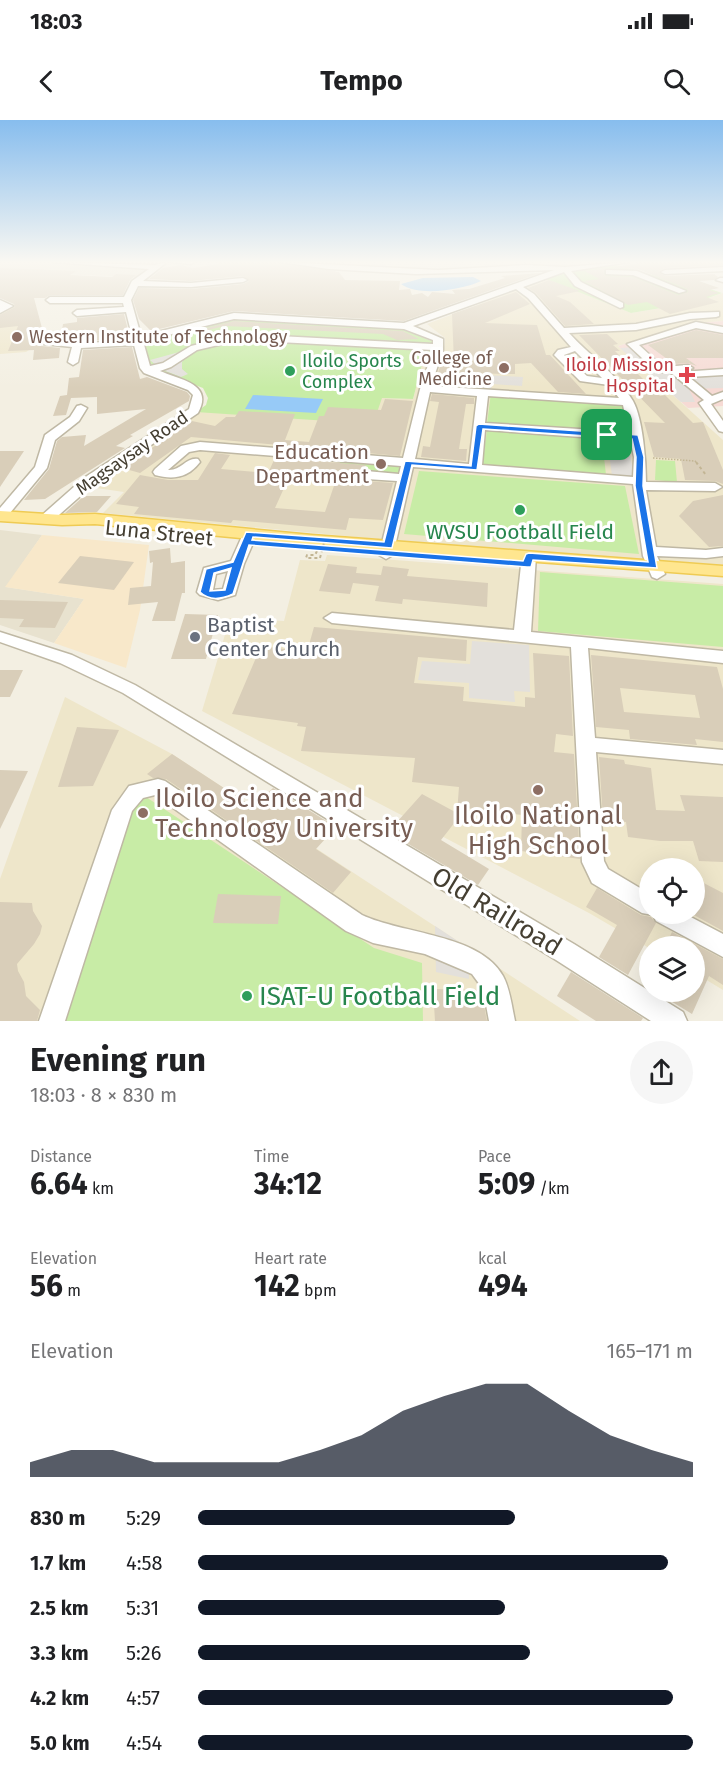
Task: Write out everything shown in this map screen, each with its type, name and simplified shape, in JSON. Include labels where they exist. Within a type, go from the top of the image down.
[{"type":"main road","name":"Luna Street","points":[[0,516],[54,520],[89,526],[387,550],[528,560],[653,563],[723,571]]},
{"type":"main road","name":"Luna Street","points":[[653,563],[723,579]]},
{"type":"street","points":[[0,310],[9,306],[3,304]]},
{"type":"street","points":[[113,304],[128,305]]},
{"type":"street","points":[[47,342],[77,345],[137,341],[234,316],[405,326],[469,304]]},
{"type":"street","points":[[537,304],[612,382],[628,402],[640,457],[639,484],[653,563],[723,552]]},
{"type":"street","points":[[77,313],[128,305]]},
{"type":"street","points":[[128,305],[141,359],[148,371],[167,365],[194,348],[240,337],[438,346]]},
{"type":"street","points":[[562,331],[645,326],[690,316],[716,314]]},
{"type":"street","points":[[420,322],[438,346]]},
{"type":"street","points":[[711,400],[680,370],[632,344],[696,325],[723,330]]},
{"type":"street","points":[[405,326],[438,346]]},
{"type":"street","points":[[73,362],[77,345]]},
{"type":"street","points":[[387,550],[425,389],[438,346]]},
{"type":"street","points":[[577,348],[561,352],[559,355],[584,379],[612,382]]},
{"type":"street","points":[[680,370],[723,368]]},
{"type":"street","points":[[680,370],[723,368]]},
{"type":"street","name":"Magsaysay Road","points":[[54,520],[89,482],[194,411],[198,394],[192,388],[148,371]]},
{"type":"street","points":[[425,389],[628,402]]},
{"type":"street","points":[[475,468],[483,391]]},
{"type":"street","points":[[723,395],[705,403],[723,429]]},
{"type":"street","points":[[0,516],[41,468],[49,438],[75,419],[81,408]]},
{"type":"street","points":[[479,426],[595,434]]},
{"type":"street","points":[[194,462],[185,471],[176,475],[159,472],[185,449],[200,446],[408,462],[639,484],[715,487]]},
{"type":"street","points":[[366,475],[405,478]]},
{"type":"street","points":[[237,564],[248,538]]},
{"type":"street","points":[[522,636],[528,560]]},
{"type":"street","points":[[332,618],[579,642],[722,660]]},
{"type":"street","name":"Old Railroad","points":[[0,637],[43,650],[83,666],[129,689],[555,946],[674,1021]]},
{"type":"street","points":[[579,642],[593,862],[600,876],[639,899]]},
{"type":"street","points":[[586,744],[722,759]]},
{"type":"street","points":[[52,1021],[122,810],[129,796],[141,787],[158,787],[354,923],[373,932],[427,943],[481,966],[494,984],[502,1021]]},
{"type":"street","points":[[682,924],[723,946]]},
{"type":"path","points":[[595,434],[636,437]]},
{"type":"path","points":[[640,457],[695,461],[715,487]]},
{"type":"path","points":[[315,555],[307,555],[306,558],[320,558],[326,535]]},
{"type":"shaded area","name":"Western Institute of Technology","points":[[0,304],[36,308],[29,350],[0,354]]},
{"type":"shaded area","points":[[480,304],[609,304],[631,313],[685,304],[723,304],[723,321],[698,323],[618,346],[723,440],[723,568],[103,513],[124,492],[89,487],[196,412],[382,398],[413,399],[425,353],[444,348],[445,338],[427,324]]},
{"type":"shaded area","name":"Iloilo Mission Hospital","points":[[723,321],[723,406],[688,408],[618,346],[698,323]]},
{"type":"shaded area","points":[[637,347],[672,373],[723,370],[723,388],[689,389],[695,402],[681,402],[620,348]]},
{"type":"shaded area","points":[[194,348],[182,362],[182,369],[188,374],[181,377],[160,369],[150,360]]},
{"type":"shaded area","points":[[484,375],[523,377],[522,386],[492,384],[491,390],[481,390]]},
{"type":"shaded area","points":[[605,422],[625,423],[634,477],[612,476]]},
{"type":"shaded area","points":[[0,530],[42,535],[6,587],[84,599],[54,643],[0,625]]},
{"type":"shaded area","points":[[42,535],[149,545],[140,610],[126,668],[54,643],[84,599],[5,587]]},
{"type":"shaded area","name":"Iloilo National High School","points":[[327,555],[723,584],[723,990],[705,979],[705,936],[639,936],[639,942],[589,913],[202,711],[230,618],[284,621],[300,560],[325,561]]},
{"type":"shaded area","points":[[472,641],[529,645],[530,692],[514,691],[515,702],[469,698],[469,683],[418,680],[422,661],[470,664]]},
{"type":"shaded area","name":"Iloilo Science and Technology University","points":[[65,697],[172,754],[580,1021],[0,1021],[0,879]]},
{"type":"shaded area","points":[[435,926],[468,948],[469,979],[436,972]]},
{"type":"green space","points":[[609,304],[685,304],[631,313]]},
{"type":"green space","name":"Iloilo Sports Complex","points":[[225,319],[396,327],[434,342],[433,351],[425,353],[413,399],[382,398],[373,424],[196,412],[206,405],[208,398],[203,388],[158,371],[148,364],[145,339]]},
{"type":"green space","points":[[491,393],[623,403],[625,421],[599,420],[600,430],[487,423]]},
{"type":"green space","points":[[487,430],[602,439],[606,475],[482,466]]},
{"type":"green space","points":[[341,459],[404,463],[401,475],[366,472],[367,468],[339,466]]},
{"type":"green space","points":[[656,460],[675,461],[677,482],[655,480]]},
{"type":"green space","name":"WVSU Football Field","points":[[419,471],[625,486],[639,554],[404,534]]},
{"type":"green space","points":[[540,572],[723,586],[723,647],[538,631]]},
{"type":"green space","points":[[146,797],[374,948],[422,963],[423,1021],[64,1021],[126,812]]},
{"type":"water","points":[[253,395],[323,399],[316,413],[245,409]]},
{"type":"building","points":[[14,304],[36,304],[43,332],[62,330],[63,324],[77,322],[77,318],[124,314],[130,338],[88,341],[47,337],[42,339],[42,346],[60,348],[59,358],[33,360],[34,350],[8,351],[18,326],[0,328],[0,315],[15,307]]},
{"type":"building","points":[[134,304],[452,304],[404,321],[234,311],[151,331],[139,319]]},
{"type":"building","points":[[481,304],[530,304],[485,323],[537,325],[546,355],[550,355],[586,394],[558,392],[531,363],[515,364],[515,374],[457,373],[454,385],[434,384],[442,361],[454,362],[452,314]]},
{"type":"building","points":[[546,304],[572,304],[594,324],[565,326]]},
{"type":"building","points":[[651,304],[711,304],[670,314]]},
{"type":"building","points":[[234,321],[403,331],[419,339],[397,340],[383,334],[225,326],[200,332],[198,330]]},
{"type":"building","points":[[696,330],[723,335],[723,358],[686,358],[697,366],[688,363],[674,364],[648,345]]},
{"type":"building","points":[[607,334],[618,344],[613,345],[620,351],[615,351],[660,396],[665,395],[693,423],[703,422],[723,470],[723,484],[715,481],[685,480],[681,459],[654,457],[644,422],[665,423],[579,335]]},
{"type":"building","points":[[132,347],[140,379],[147,377],[187,392],[190,396],[189,401],[130,435],[133,436],[116,446],[125,448],[45,499],[24,500],[49,469],[57,441],[62,437],[86,435],[84,446],[146,409],[97,414],[97,397],[71,398],[66,415],[53,416],[60,396],[67,395],[69,378],[79,377],[83,350]]},
{"type":"building","points":[[432,394],[474,398],[474,404],[466,404],[459,449],[467,449],[466,461],[421,457],[423,446],[430,447],[439,402],[430,401]]},
{"type":"building","points":[[385,399],[413,401],[400,456],[191,437],[140,473],[122,468],[192,421],[215,426],[226,417],[235,417],[239,411],[295,414],[285,440],[309,442],[319,416],[324,416],[328,407],[381,410]]},
{"type":"building","points":[[0,451],[24,451],[0,487]]},
{"type":"building","points":[[215,453],[230,455],[221,469],[268,473],[275,458],[366,465],[358,474],[365,481],[393,483],[383,520],[349,518],[346,530],[134,514],[139,507],[116,504],[140,475],[168,480],[198,480]],"holes":[[[289,477],[336,480],[325,512],[275,508]]]},
{"type":"building","points":[[723,495],[723,546],[709,547],[679,516],[693,501]]},
{"type":"building","points":[[84,496],[111,496],[97,512],[65,513]]},
{"type":"building","points":[[170,548],[171,563],[185,561],[185,593],[182,593],[175,621],[152,621],[158,602],[128,605],[130,588],[151,586],[153,562],[150,563],[149,551]]},
{"type":"building","points":[[80,556],[134,562],[114,590],[58,583]]},
{"type":"building","points":[[328,564],[357,567],[356,573],[381,575],[383,566],[409,569],[407,576],[488,583],[487,607],[403,599],[402,604],[375,601],[379,586],[353,583],[350,594],[319,591]]},
{"type":"building","points":[[0,600],[68,602],[55,628],[19,627],[24,619],[0,618]]},
{"type":"building","name":"Baptist Center Church","points":[[185,614],[218,615],[206,659],[171,659]]},
{"type":"building","points":[[314,627],[467,640],[466,661],[418,657],[414,683],[464,687],[463,701],[525,707],[525,697],[535,698],[533,653],[569,656],[573,736],[556,734],[554,752],[574,754],[580,859],[521,851],[522,815],[466,808],[441,840],[489,869],[478,885],[388,832],[422,794],[457,813],[459,787],[412,782],[415,758],[301,751],[306,727],[297,726],[298,723],[232,714],[261,646],[307,652]]},
{"type":"building","points":[[591,655],[717,667],[723,689],[723,742],[695,739],[697,745],[630,739],[629,730],[596,727]],"holes":[[[620,688],[695,695],[700,718],[624,712]]]},
{"type":"building","points":[[0,670],[23,670],[10,697],[0,697]]},
{"type":"building","points":[[77,727],[119,730],[93,786],[58,787]]},
{"type":"building","points":[[172,754],[253,807],[273,788],[336,827],[316,849],[351,872],[333,893],[166,779],[153,778],[147,774]]},
{"type":"building","points":[[599,757],[624,760],[625,764],[651,768],[656,810],[685,811],[680,795],[723,797],[723,862],[705,861],[705,858],[698,858],[693,841],[660,841],[628,837],[626,822],[603,819]]},
{"type":"building","points":[[0,770],[28,771],[0,829]]},
{"type":"building","points":[[705,884],[723,893],[723,931],[705,921]]},
{"type":"building","points":[[597,888],[639,914],[639,924],[655,924],[649,936],[639,936],[639,955],[628,975],[599,957],[617,925],[586,907]]},
{"type":"building","points":[[218,894],[281,896],[278,924],[213,923]]},
{"type":"building","points":[[0,902],[32,903],[33,911],[42,926],[34,944],[17,964],[24,982],[26,996],[40,1010],[37,1021],[0,1021]]},
{"type":"building","points":[[705,949],[723,959],[723,985],[709,976],[705,985]]},
{"type":"building","points":[[571,972],[643,1018],[641,1021],[596,1021],[557,996]]},
{"type":"building","points":[[433,989],[481,990],[487,1021],[435,1021]]},
{"type":"building","points":[[672,1002],[697,1002],[692,1014]]},
{"type":"place","name":"Western Institute of Technology","points":[[17,337]]},
{"type":"place","name":"College of Medicine","points":[[504,368]]},
{"type":"place","name":"Iloilo Sports Complex","points":[[290,371]]},
{"type":"place","name":"Iloilo Mission Hospital","points":[[687,375]]},
{"type":"place","name":"Education Department","points":[[381,464]]},
{"type":"place","name":"WVSU Football Field","points":[[520,510]]},
{"type":"place","name":"Baptist Center Church","points":[[195,637]]},
{"type":"place","name":"Iloilo National High School","points":[[538,790]]},
{"type":"place","name":"Iloilo Science and Technology University","points":[[143,813]]},
{"type":"place","name":"ISAT-U Football Field","points":[[247,996]]},
{"type":"route","points":[[607,435],[479,426],[475,468],[408,462],[388,546],[250,534],[246,542],[237,564],[230,592],[222,595],[210,595],[205,592],[209,571],[237,564],[242,551],[246,542],[527,565],[529,556],[653,566],[638,481],[640,457],[636,437],[607,435]]}]
